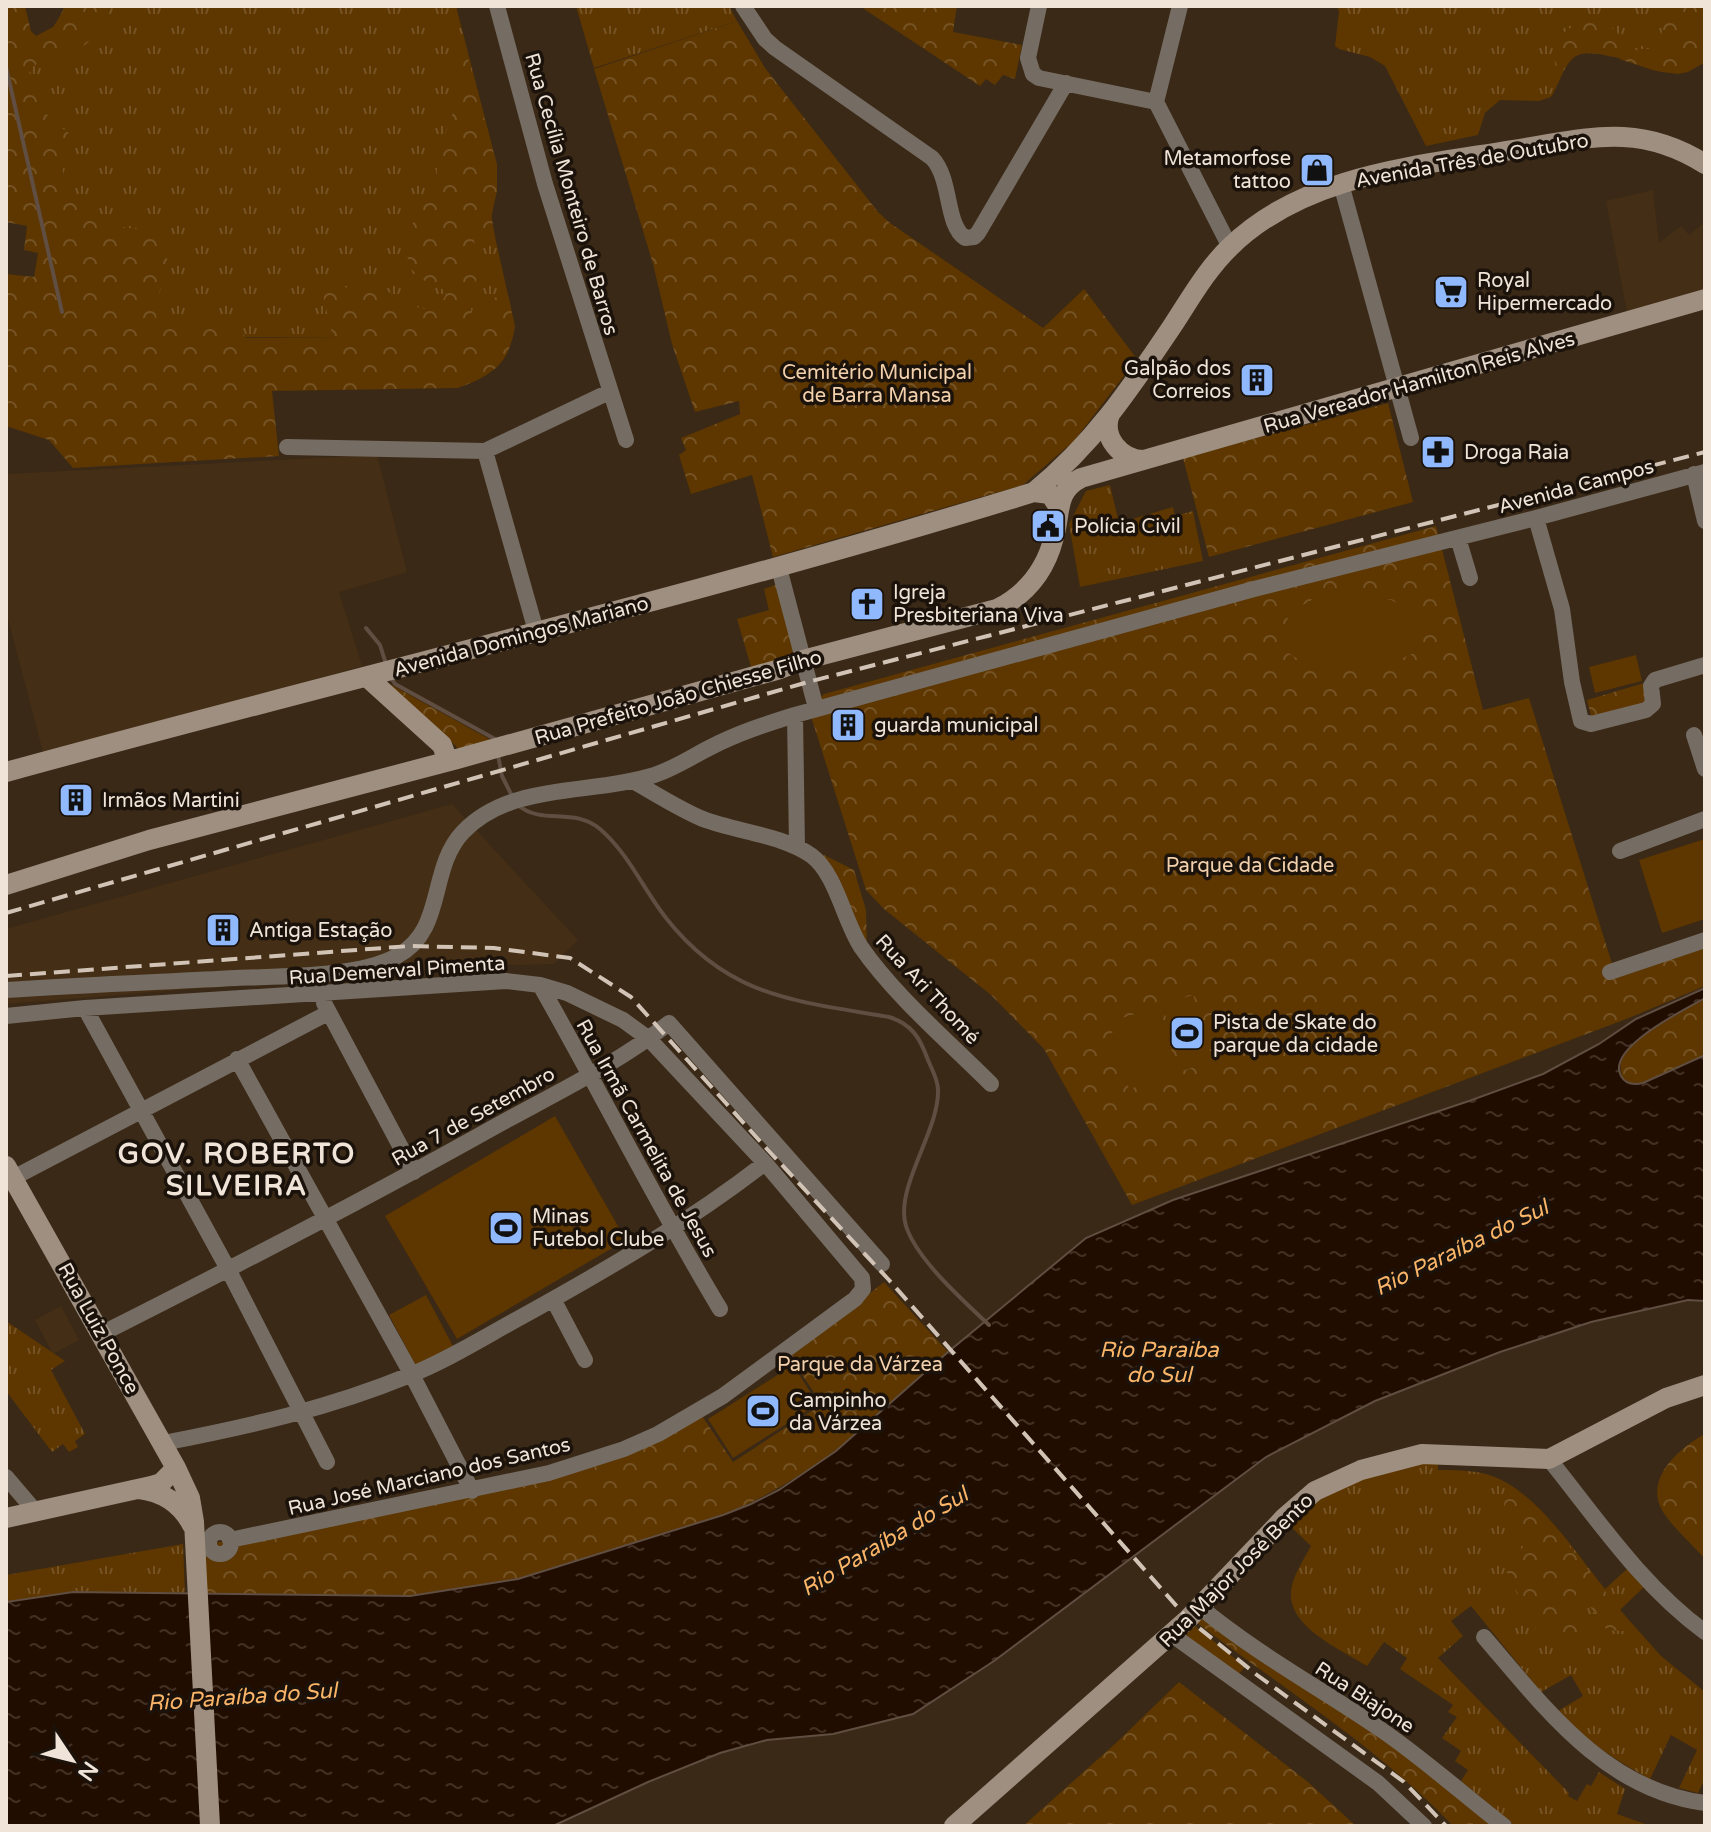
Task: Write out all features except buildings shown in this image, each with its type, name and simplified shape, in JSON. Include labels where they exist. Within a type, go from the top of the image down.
[{"type":"main road","name":"Avenida Três de Outubro","points":[[1034,492],[1082,450],[1230,247],[1296,201],[1386,172],[1608,135],[1649,139],[1676,148],[1705,164]]},
{"type":"main road","name":"Rua Vereador Hamilton Reis Alves","points":[[1139,462],[1705,299]]},
{"type":"main road","points":[[1112,411],[1107,426],[1110,438],[1127,457],[1139,462]]},
{"type":"main road","points":[[1058,506],[1065,491],[1076,480],[1139,462]]},
{"type":"main road","points":[[1034,492],[1050,494],[1058,506]]},
{"type":"main road","name":"Avenida Domingos Mariano","points":[[6,772],[779,568],[1034,492]]},
{"type":"main road","name":"Rua Prefeito João Chiesse Filho","points":[[6,885],[149,840],[997,609],[1029,586],[1045,562],[1055,534],[1058,506]]},
{"type":"main road","points":[[372,675],[436,739],[446,752],[448,761]]},
{"type":"main road","points":[[6,894],[203,837],[232,817]]},
{"type":"main road","name":"Rua Prefeito João Chiesse Filho","points":[[6,874],[129,842],[149,840]]},
{"type":"main road","name":"Rua Luiz Ponce","points":[[8,1169],[163,1443],[192,1507],[210,1826]]},
{"type":"main road","name":"Rua Major José Bento","points":[[954,1826],[1200,1607],[1303,1500],[1329,1483],[1397,1458],[1422,1454],[1549,1459],[1654,1404],[1705,1385]]},
{"type":"main road","points":[[6,1518],[139,1489],[179,1474]]},
{"type":"main road","points":[[139,1489],[159,1493],[173,1501],[189,1519],[195,1535]]},
{"type":"street","name":"Rua Cecília Monteiro de Barros","points":[[497,6],[545,184],[626,440]]},
{"type":"street","points":[[743,6],[765,39],[775,48],[932,158],[943,173],[956,229],[965,238],[978,233],[1066,83]]},
{"type":"street","points":[[1039,6],[1028,58],[1033,74],[1039,78],[1156,102]]},
{"type":"street","points":[[1171,41],[1173,6]]},
{"type":"street","points":[[1180,6],[1156,102],[1230,247]]},
{"type":"street","points":[[1341,184],[1411,438]]},
{"type":"street","points":[[287,447],[485,451],[609,392]]},
{"type":"street","points":[[485,451],[536,631]]},
{"type":"street","points":[[1700,473],[1705,521]]},
{"type":"street","name":"Avenida Campos","points":[[816,708],[1238,593],[1700,473]]},
{"type":"street","points":[[1536,518],[1562,609],[1578,716],[1583,723],[1591,724],[1646,710],[1653,704],[1651,686],[1655,680],[1705,665]]},
{"type":"street","points":[[1458,538],[1470,578]]},
{"type":"street","points":[[6,990],[313,975],[368,966],[396,957],[421,935],[433,912],[450,850],[475,822],[515,801],[655,775],[740,733],[816,708],[779,568]]},
{"type":"street","points":[[633,781],[702,819],[797,847],[795,715]]},
{"type":"street","points":[[1694,735],[1705,769]]},
{"type":"street","points":[[1620,851],[1705,819]]},
{"type":"street","name":"Rua Ari Thomé","points":[[797,847],[818,861],[825,871],[848,925],[881,972],[991,1084]]},
{"type":"street","points":[[1610,972],[1705,940]]},
{"type":"street","name":"Rua Demerval Pimenta","points":[[6,1016],[85,1008],[506,981],[540,985],[594,1004],[649,1039],[765,1163],[862,1278]]},
{"type":"street","name":"Rua Irmã Carmelita de Jesus","points":[[540,985],[672,1229],[720,1309]]},
{"type":"street","points":[[319,995],[414,1172]]},
{"type":"street","points":[[85,1008],[228,1269],[327,1462]]},
{"type":"street","points":[[8,1169],[140,1109],[328,1013]]},
{"type":"street","name":"Rua 7 de Setembro","points":[[101,1334],[414,1172],[649,1039],[669,1023],[882,1264]]},
{"type":"street","points":[[237,1059],[412,1375],[472,1491]]},
{"type":"street","points":[[163,1443],[303,1413],[412,1375],[553,1299],[672,1229],[765,1163]]},
{"type":"street","name":"Rua José Marciano dos Santos","points":[[230,1540],[472,1491],[549,1473],[624,1449],[658,1434],[723,1396],[855,1299],[863,1289],[862,1278]]},
{"type":"street","points":[[553,1299],[585,1360]]},
{"type":"street","points":[[1549,1459],[1651,1586],[1678,1613],[1705,1632]]},
{"type":"street","points":[[6,1477],[35,1511]]},
{"type":"street","name":"Rua Biajone","points":[[1200,1607],[1275,1664],[1405,1747],[1504,1826]]},
{"type":"street","points":[[1171,1634],[1378,1783],[1424,1826]]},
{"type":"street","points":[[1484,1637],[1564,1727],[1597,1758],[1645,1786],[1674,1797],[1705,1803]]},
{"type":"shaded area","points":[[1653,190],[1659,243],[1681,226],[1689,235],[1705,222],[1705,289],[1627,312],[1606,201]]},
{"type":"shaded area","points":[[377,455],[407,572],[339,592],[362,666],[44,756],[6,611],[6,474]]},
{"type":"shaded area","points":[[452,804],[578,940],[554,964],[476,966],[6,1004],[6,929]]},
{"type":"shaded area","points":[[61,1306],[79,1340],[53,1354],[35,1320]]},
{"type":"green space","points":[[6,6],[25,6],[31,31],[36,36],[57,25],[65,6],[110,6],[99,30],[88,43],[30,69],[30,83],[39,104],[77,142],[62,163],[59,187],[83,202],[97,220],[148,232],[162,243],[167,269],[156,303],[157,320],[171,325],[195,318],[211,324],[232,320],[246,338],[333,338],[321,286],[356,288],[373,278],[392,295],[408,303],[432,311],[439,308],[446,294],[408,266],[407,240],[434,179],[443,140],[458,98],[460,81],[454,67],[462,37],[497,165],[497,190],[491,213],[495,237],[484,230],[478,232],[474,240],[479,273],[471,293],[471,318],[477,324],[485,322],[493,298],[508,295],[513,329],[511,343],[499,365],[474,382],[457,388],[272,391],[279,456],[73,468],[49,440],[6,426],[6,274],[34,277],[38,253],[24,250],[27,226],[6,222]]},
{"type":"green space","points":[[65,6],[456,6],[497,165],[497,190],[491,219],[515,326],[509,349],[503,358],[479,379],[457,388],[356,338],[215,337],[172,332],[78,297],[28,84],[37,53]]},
{"type":"green space","points":[[576,6],[729,6],[737,21],[594,68]]},
{"type":"green space","points":[[866,6],[957,6],[953,32],[1022,45],[1015,79],[1003,75],[995,85],[986,79],[980,86],[864,9]]},
{"type":"green space","points":[[1337,6],[1705,6],[1705,62],[1678,74],[1594,53],[1582,54],[1570,62],[1551,97],[1539,101],[1500,100],[1485,113],[1478,135],[1426,146],[1385,66],[1370,57],[1335,46]]},
{"type":"green space","points":[[1665,6],[1705,6],[1705,62],[1672,73],[1619,59],[1639,49],[1656,49],[1661,38]]},
{"type":"green space","points":[[1587,17],[1618,33],[1619,52],[1613,57],[1581,54],[1557,72],[1553,53],[1563,45],[1563,33]]},
{"type":"green space","name":"Cemitério Municipal de Barra Mansa","points":[[737,21],[765,68],[878,212],[890,223],[1043,328],[1084,289],[1137,359],[1074,441],[1023,485],[773,557],[752,475],[691,494],[679,455],[686,450],[681,438],[740,414],[739,401],[695,412],[672,344],[653,264],[594,69]]},
{"type":"green space","points":[[1388,403],[1413,502],[1209,557],[1183,458]]},
{"type":"green space","points":[[1110,485],[1119,523],[1173,507],[1175,516],[1193,511],[1203,561],[1080,587],[1069,524],[1086,491]]},
{"type":"green space","name":"Parque da Cidade","points":[[1436,526],[1483,710],[1529,698],[1615,973],[1705,943],[1705,986],[1629,1018],[1132,1205],[1044,1049],[991,995],[884,909],[866,890],[809,710],[824,694]]},
{"type":"green space","points":[[778,584],[801,663],[754,677],[737,619],[769,610],[764,589]]},
{"type":"green space","points":[[1330,589],[1391,600],[1418,615],[1414,653],[1372,671],[1318,671],[1285,651],[1288,614]]},
{"type":"green space","points":[[1636,655],[1642,681],[1595,693],[1589,667]]},
{"type":"green space","points":[[388,683],[491,740],[461,751]]},
{"type":"green space","points":[[1644,683],[1650,703],[1592,719],[1587,700]]},
{"type":"green space","points":[[1705,839],[1705,919],[1662,933],[1639,860]]},
{"type":"green space","points":[[824,855],[854,870],[866,910],[867,948],[818,859]]},
{"type":"green space","name":"Pista de Skate do parque da cidade","points":[[1193,995],[1213,1061],[1182,1071],[1162,1004]]},
{"type":"green space","points":[[1705,998],[1705,1055],[1644,1083],[1634,1085],[1622,1078],[1620,1061],[1636,1041]]},
{"type":"green space","points":[[1158,1007],[1179,1074],[1129,1089],[1109,1022]]},
{"type":"green space","name":"Minas Futebol Clube","points":[[555,1116],[626,1240],[457,1339],[385,1216]]},
{"type":"green space","name":"Parque da Várzea","points":[[884,1282],[948,1352],[843,1445],[755,1501],[723,1515],[518,1579],[443,1593],[410,1596],[207,1594],[204,1545],[550,1476],[700,1413],[733,1462],[822,1404],[790,1357]]},
{"type":"green space","points":[[426,1295],[454,1348],[417,1368],[389,1315]]},
{"type":"green space","points":[[6,1321],[65,1361],[51,1370],[85,1434],[75,1441],[78,1447],[69,1452],[63,1444],[52,1452],[6,1391]]},
{"type":"green space","name":"Campinho da Várzea","points":[[793,1365],[818,1404],[733,1458],[708,1419]]},
{"type":"green space","points":[[1705,1434],[1705,1559],[1663,1512],[1657,1488],[1675,1456]]},
{"type":"green space","points":[[1438,1460],[1438,1470],[1489,1475],[1506,1482],[1522,1494],[1553,1523],[1605,1589],[1628,1568],[1644,1587],[1620,1610],[1661,1656],[1705,1692],[1705,1779],[1698,1793],[1679,1788],[1697,1750],[1671,1735],[1650,1779],[1613,1757],[1590,1741],[1558,1711],[1583,1696],[1571,1675],[1541,1692],[1471,1606],[1451,1621],[1463,1636],[1438,1658],[1569,1793],[1568,1796],[1577,1801],[1599,1772],[1625,1789],[1617,1814],[1651,1826],[1515,1826],[1461,1781],[1468,1770],[1455,1761],[1461,1751],[1442,1738],[1457,1717],[1448,1712],[1453,1705],[1400,1669],[1407,1658],[1384,1642],[1367,1666],[1315,1634],[1296,1612],[1291,1599],[1292,1585],[1311,1546],[1288,1524],[1310,1503],[1345,1481]]},
{"type":"green space","points":[[1505,1483],[1544,1515],[1638,1632],[1607,1630],[1577,1589],[1573,1608],[1567,1612],[1584,1619],[1584,1633],[1580,1640],[1536,1629],[1497,1553],[1501,1545],[1515,1545],[1520,1551],[1527,1542],[1531,1542],[1536,1550],[1544,1548],[1544,1544],[1536,1532],[1511,1523],[1504,1511]]},
{"type":"green space","points":[[183,1544],[185,1594],[75,1592],[6,1602],[6,1575]]},
{"type":"green space","points":[[1201,1616],[1370,1728],[1494,1826],[1453,1826],[1361,1744],[1196,1622]]},
{"type":"green space","points":[[1189,1621],[1245,1667],[1235,1678],[1179,1632]]},
{"type":"green space","points":[[1179,1682],[1308,1782],[1356,1826],[1023,1826]]},
{"type":"water","name":"Rio Paraiba do Sul","points":[[1705,988],[1705,998],[1650,1031],[1625,1054],[1619,1065],[1623,1079],[1637,1084],[1705,1055],[1705,1301],[1688,1300],[1591,1322],[1500,1352],[1375,1401],[1266,1457],[994,1661],[913,1714],[833,1734],[767,1740],[720,1753],[553,1826],[6,1826],[6,1602],[73,1592],[410,1596],[518,1579],[723,1515],[779,1490],[836,1451],[948,1352],[1086,1238],[1173,1200],[1543,1074],[1599,1044],[1636,1019]]},
{"type":"waterway","points":[[6,67],[62,312]]},
{"type":"waterway","points":[[366,628],[380,645],[386,664]]},
{"type":"waterway","points":[[390,676],[395,684],[495,739],[496,743]]},
{"type":"waterway","points":[[498,755],[502,776],[512,796]]},
{"type":"waterway","points":[[519,806],[538,815],[580,819],[600,829],[628,860],[666,918],[690,945],[714,965],[740,980],[794,1000],[889,1017],[914,1033],[925,1052],[938,1089],[932,1122],[906,1194],[906,1226],[930,1266],[989,1325]]},
{"type":"railway","points":[[6,913],[808,682],[1705,452]]},
{"type":"railway","points":[[6,976],[410,946],[494,948],[570,958],[631,997],[889,1280],[1188,1619],[1257,1675],[1404,1782],[1446,1826]]},
{"type":"place","name":"Metamorfose tattoo","points":[[1317,170]]},
{"type":"place","name":"Royal Hipermercado","points":[[1451,292]]},
{"type":"place","name":"Galpão dos Correios","points":[[1257,380]]},
{"type":"place","name":"Droga Raia","points":[[1438,452]]},
{"type":"place","name":"Polícia Civil","points":[[1048,526]]},
{"type":"place","name":"Igreja Presbiteriana Viva","points":[[867,604]]},
{"type":"place","name":"guarda municipal","points":[[848,725]]},
{"type":"place","name":"Irmãos Martini","points":[[76,800]]},
{"type":"place","name":"Antiga Estação","points":[[223,930]]},
{"type":"place","name":"Pista de Skate do parque da cidade","points":[[1187,1033]]},
{"type":"place","name":"Minas Futebol Clube","points":[[506,1228]]},
{"type":"place","name":"Campinho da Várzea","points":[[763,1411]]},
{"type":"district","name":"GOV. ROBERTO SILVEIRA","points":[[237,1169]]},
{"type":"water label","name":"Rio Paraíba do Sul","points":[[1461,1247]]},
{"type":"water label","name":"Rio Paraíba do Sul","points":[[884,1541]]},
{"type":"water label","name":"Rio Paraíba do Sul","points":[[242,1696]]}]
